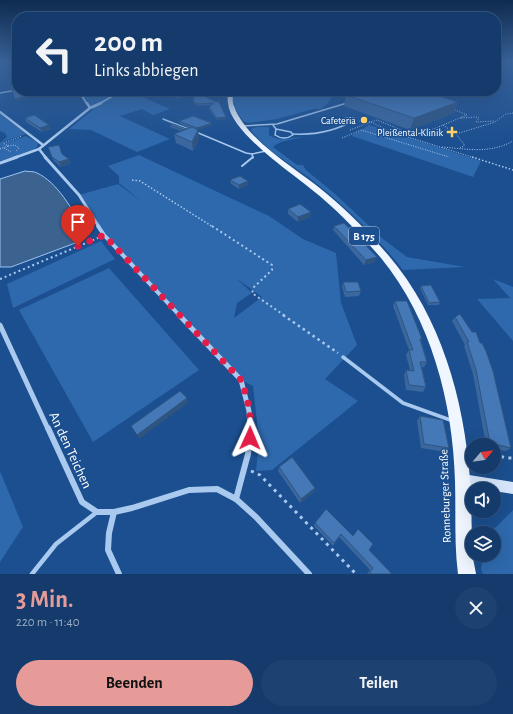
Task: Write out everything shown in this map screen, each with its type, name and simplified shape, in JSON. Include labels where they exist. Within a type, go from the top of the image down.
[{"type":"main road","name":"Ronneburger Straße","points":[[230,96],[231,106],[243,126],[254,140],[327,198],[382,254],[402,278],[420,311],[437,351],[445,375],[456,422],[460,445],[463,480],[463,548],[467,574]]},
{"type":"main road","points":[[463,480],[513,488]]},
{"type":"street","points":[[82,96],[90,108]]},
{"type":"street","points":[[0,163],[39,150],[90,108],[113,96]]},
{"type":"street","points":[[0,112],[44,145]]},
{"type":"street","points":[[39,150],[79,195],[104,235],[241,380],[248,398],[251,427],[245,469],[236,499]]},
{"type":"street","name":"An den Teichen","points":[[1,328],[82,502],[97,512]]},
{"type":"street","points":[[97,512],[114,512],[192,489],[217,489],[236,499],[256,517],[309,574]]},
{"type":"street","points":[[114,512],[109,533],[108,550],[120,574]]},
{"type":"lane","points":[[0,93],[12,91]]},
{"type":"lane","points":[[243,126],[273,124],[351,102]]},
{"type":"lane","points":[[163,118],[246,153],[252,154],[266,151]]},
{"type":"lane","points":[[276,129],[293,134],[307,134],[320,132],[354,120]]},
{"type":"lane","points":[[273,124],[276,129],[275,135],[288,138],[293,134]]},
{"type":"lane","points":[[242,166],[253,158],[252,154]]},
{"type":"lane","points":[[344,357],[403,402],[456,422]]},
{"type":"lane","points":[[32,574],[56,544],[97,512]]},
{"type":"path","points":[[318,96],[322,97]]},
{"type":"path","points":[[422,134],[467,115],[452,109]]},
{"type":"path","points":[[456,134],[495,122],[506,114],[513,113]]},
{"type":"path","points":[[460,118],[477,117],[479,118],[476,122],[479,123],[491,121],[495,122]]},
{"type":"path","points":[[354,120],[371,122],[389,131],[513,170]]},
{"type":"path","points":[[371,122],[377,120],[415,135],[449,130]]},
{"type":"path","points":[[443,125],[456,134],[464,144],[463,147],[460,148]]},
{"type":"path","points":[[342,138],[358,130],[449,158]]},
{"type":"path","points":[[8,146],[3,143],[29,134]]},
{"type":"path","points":[[439,147],[460,148],[467,150],[489,150],[513,142]]},
{"type":"path","points":[[0,149],[15,145],[19,148],[16,150]]},
{"type":"path","points":[[4,148],[11,152]]},
{"type":"path","points":[[132,180],[140,182],[269,262],[272,265],[272,270],[254,287],[252,293],[344,357]]},
{"type":"path","points":[[0,279],[104,235]]},
{"type":"path","points":[[501,456],[513,458]]},
{"type":"path","points":[[245,469],[260,475],[356,574]]},
{"type":"shaded area","points":[[84,96],[140,96],[170,109],[153,115],[142,109],[120,116],[170,139],[137,152],[91,130],[69,129],[94,109]]},
{"type":"shaded area","points":[[332,96],[328,103],[321,109],[313,109],[277,119],[249,123],[243,121],[235,108],[232,97]]},
{"type":"shaded area","points":[[0,114],[26,134],[4,141],[2,144],[26,136],[38,143],[37,147],[33,150],[0,161],[0,143],[7,137],[5,133],[0,131]]},
{"type":"shaded area","points":[[369,125],[481,161],[473,177],[352,136]]},
{"type":"shaded area","points":[[269,127],[269,135],[278,139],[303,137],[283,142],[273,147],[297,165],[303,165],[306,170],[335,194],[383,239],[407,257],[465,267],[403,270],[373,235],[340,203],[309,177],[265,146],[251,130],[252,128]]},
{"type":"shaded area","points":[[139,155],[269,216],[303,239],[336,253],[341,303],[357,345],[325,379],[358,401],[272,470],[256,471],[259,440],[253,386],[241,380],[104,235],[79,195],[118,184],[142,202],[119,183],[119,176],[108,166]],"holes":[[[236,278],[262,297],[234,318],[237,303],[252,293]]]},
{"type":"shaded area","points":[[25,171],[36,172],[58,190],[64,197],[82,228],[78,242],[11,267],[0,267],[0,179]]},
{"type":"shaded area","points":[[101,241],[115,259],[13,308],[7,284]]},
{"type":"shaded area","points":[[109,268],[199,370],[93,442],[19,310]]},
{"type":"shaded area","points":[[493,279],[513,287],[513,341],[477,299],[510,298]]},
{"type":"shaded area","points":[[0,471],[23,527],[0,562]]},
{"type":"shaded area","points":[[513,510],[513,574],[483,574],[481,570],[482,562],[501,562],[501,526],[497,526]]},
{"type":"building","points":[[14,96],[26,96],[15,99]]},
{"type":"building","points":[[194,96],[203,96],[217,102],[218,100],[226,117],[217,118],[209,107],[214,103],[198,104],[193,102]]},
{"type":"building","points":[[349,96],[439,96],[458,102],[414,118]]},
{"type":"building","points":[[34,115],[49,125],[40,128],[25,118]]},
{"type":"building","points":[[193,116],[212,123],[197,128],[179,121]]},
{"type":"building","points":[[173,124],[187,129],[184,130],[170,125]]},
{"type":"building","points":[[192,127],[198,130],[192,142],[174,134]]},
{"type":"building","points":[[59,145],[62,154],[69,159],[59,162],[52,157],[48,147]]},
{"type":"building","points":[[240,176],[248,181],[239,185],[230,180]]},
{"type":"building","points":[[300,204],[311,212],[298,217],[288,209]]},
{"type":"building","points":[[344,223],[377,257],[366,260],[334,226]]},
{"type":"building","points":[[343,282],[358,282],[361,291],[346,292]]},
{"type":"building","points":[[431,285],[440,302],[429,303],[421,286]]},
{"type":"building","points":[[395,301],[407,301],[422,339],[420,339],[427,362],[420,362],[426,387],[409,385],[406,370],[414,371],[409,350],[413,350]]},
{"type":"building","points":[[460,314],[472,332],[476,332],[480,343],[482,343],[486,351],[493,371],[511,448],[501,446],[501,438],[489,438],[476,370],[467,342],[469,342],[455,317]]},
{"type":"building","points":[[180,391],[187,398],[137,435],[131,426]]},
{"type":"building","points":[[420,416],[443,420],[449,448],[424,444]]},
{"type":"building","points":[[292,457],[315,488],[301,499],[279,467]]},
{"type":"building","points":[[326,509],[353,536],[358,529],[373,544],[369,550],[392,574],[369,574],[373,568],[341,534],[334,543],[315,523]]},
{"type":"place","name":"Cafeteria","points":[[364,120]]},
{"type":"place","name":"Pleißental-Klinik","points":[[452,132]]},
{"type":"route","points":[[78,246],[104,235],[241,380],[248,398],[251,427],[250,438]]}]
